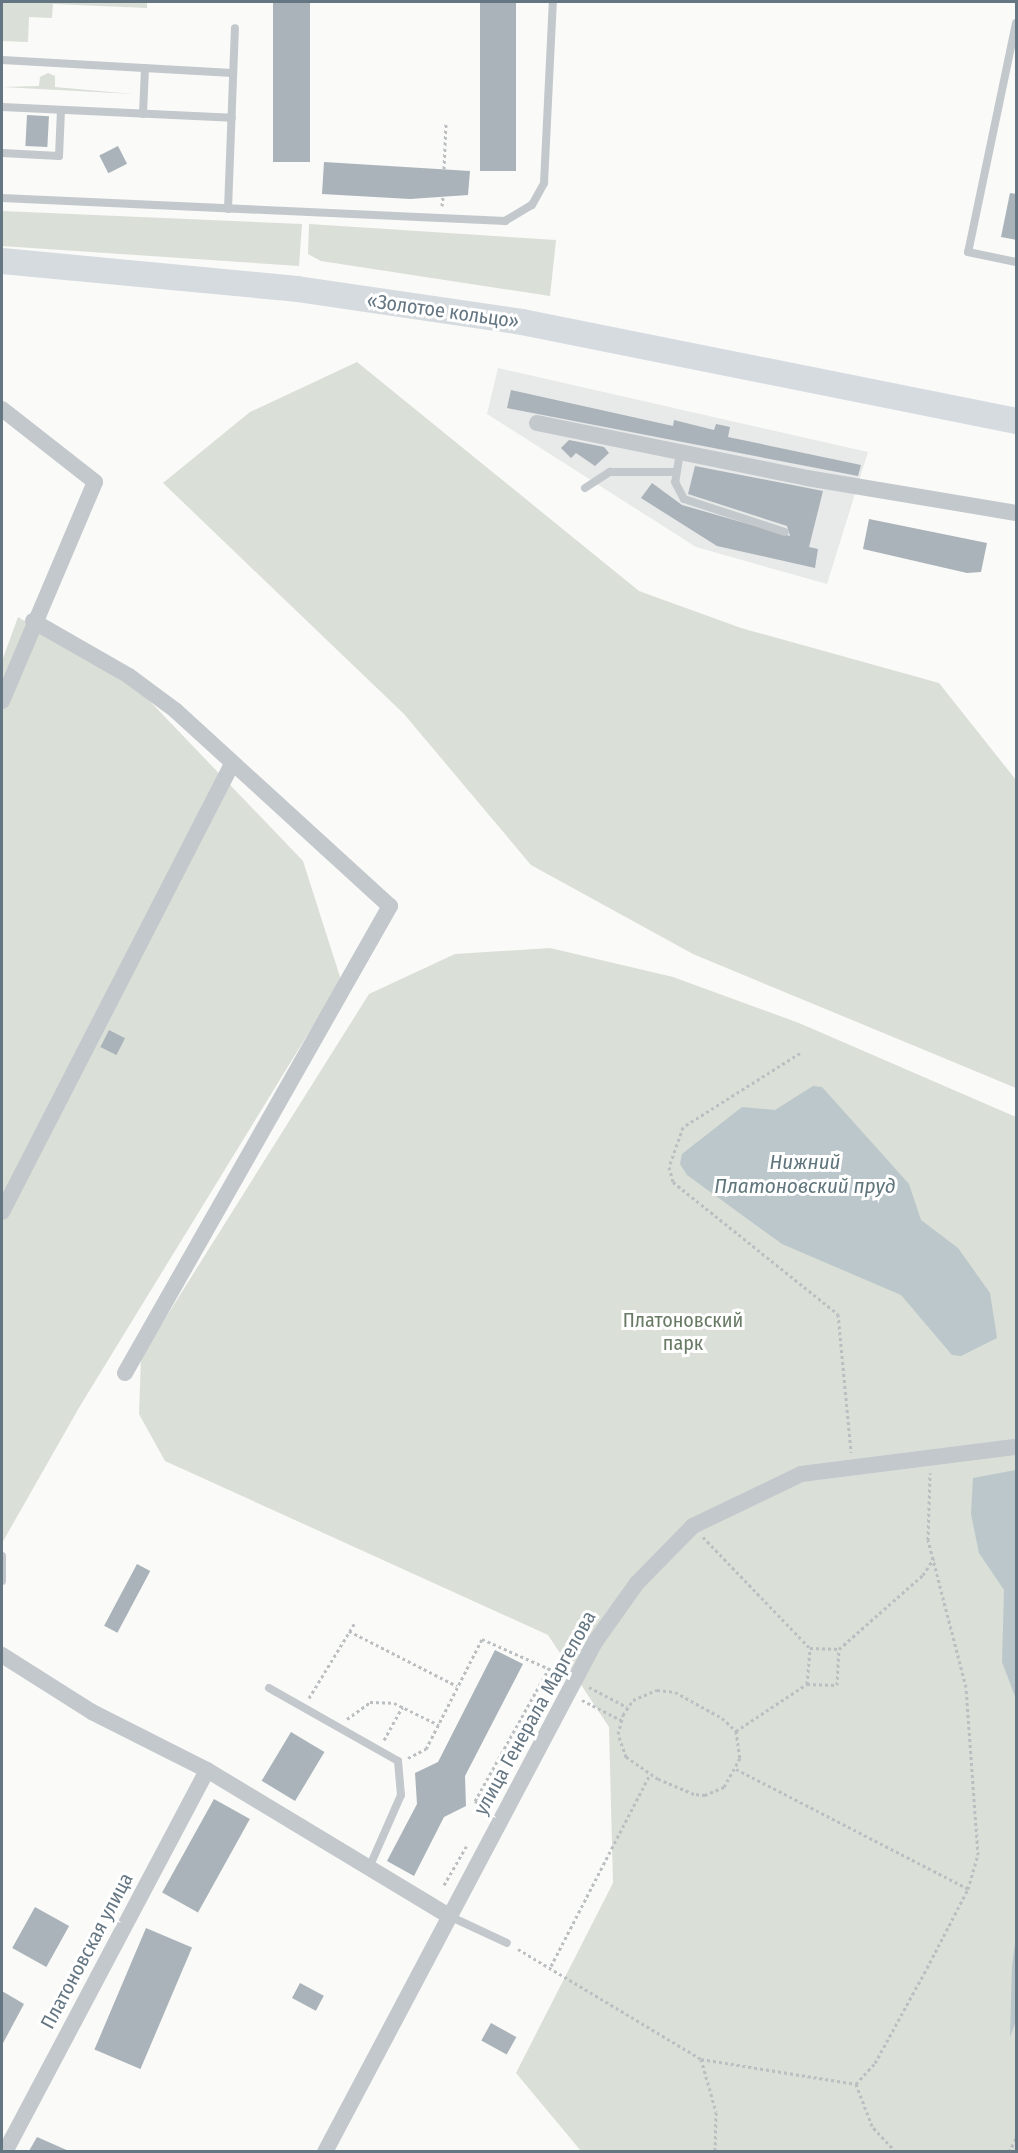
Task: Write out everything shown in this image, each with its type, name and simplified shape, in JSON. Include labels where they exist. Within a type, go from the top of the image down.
[{"type":"main road","name":"«Золотое кольцо»","points":[[2,261],[286,288],[498,319],[880,392],[1017,421]]},
{"type":"street","points":[[2,409],[95,482],[33,621],[2,700]]},
{"type":"street","points":[[537,423],[680,452],[1017,513]]},
{"type":"street","points":[[33,621],[129,676],[217,745],[232,764],[390,906],[125,1373]]},
{"type":"street","points":[[2,1212],[232,764]]},
{"type":"street","name":"улица Генерала Маргелова","points":[[325,2151],[447,1915],[596,1642],[636,1583],[693,1526],[801,1474],[1017,1447]]},
{"type":"street","points":[[2,1655],[92,1712],[207,1770],[447,1915]]},
{"type":"street","name":"Платоновская улица","points":[[5,2151],[207,1770]]},
{"type":"lane","points":[[2,198],[499,223],[526,210],[544,183],[553,2]]},
{"type":"lane","points":[[1017,23],[968,252],[1017,262]]},
{"type":"lane","points":[[228,209],[235,28]]},
{"type":"lane","points":[[2,60],[233,73]]},
{"type":"lane","points":[[143,114],[145,68]]},
{"type":"lane","points":[[2,108],[232,118]]},
{"type":"lane","points":[[2,153],[59,156],[61,110]]},
{"type":"lane","points":[[680,452],[675,472],[678,492],[691,504],[785,532]]},
{"type":"lane","points":[[585,488],[610,472],[675,472]]},
{"type":"lane","points":[[2,1556],[2,1581]]},
{"type":"lane","points":[[269,1688],[398,1761],[401,1795],[369,1868]]},
{"type":"lane","points":[[447,1915],[507,1943]]},
{"type":"path","points":[[444,169],[446,123]]},
{"type":"path","points":[[800,1053],[683,1127],[669,1167],[673,1182],[838,1314],[852,1467]]},
{"type":"path","points":[[856,2084],[875,2063],[969,1889],[978,1855],[978,1818],[966,1687],[928,1540],[930,1467]]},
{"type":"path","points":[[701,1535],[810,1648],[839,1649],[923,1575],[934,1558]]},
{"type":"path","points":[[303,1707],[354,1623]]},
{"type":"path","points":[[349,1631],[458,1686]]},
{"type":"path","points":[[398,1761],[426,1749],[482,1639],[564,1675],[559,1684]]},
{"type":"path","points":[[807,1684],[810,1648]]},
{"type":"path","points":[[736,1731],[807,1684],[837,1685],[839,1649]]},
{"type":"path","points":[[488,1808],[475,1801],[549,1668]]},
{"type":"path","points":[[584,1684],[627,1707]]},
{"type":"path","points":[[668,1690],[722,1718],[736,1731],[742,1748],[736,1769],[724,1786],[705,1795],[650,1774],[621,1750],[621,1720],[627,1707],[639,1695],[668,1690]]},
{"type":"path","points":[[577,1697],[621,1720]]},
{"type":"path","points":[[340,1728],[351,1713],[370,1702],[402,1707],[439,1725]]},
{"type":"path","points":[[379,1750],[402,1707]]},
{"type":"path","points":[[511,1768],[522,1749]]},
{"type":"path","points":[[503,1751],[516,1758]]},
{"type":"path","points":[[736,1769],[969,1889]]},
{"type":"path","points":[[551,1966],[650,1774]]},
{"type":"path","points":[[483,1817],[494,1798]]},
{"type":"path","points":[[444,1885],[472,1837]]},
{"type":"path","points":[[507,1943],[551,1966],[701,2059],[856,2084]]},
{"type":"path","points":[[701,2059],[716,2112],[715,2151]]},
{"type":"path","points":[[856,2084],[872,2126],[896,2151]]},
{"type":"path","points":[[1009,2151],[1017,2138]]},
{"type":"shaded area","points":[[498,368],[868,452],[827,584],[696,547],[487,414]]},
{"type":"green space","points":[[2,2],[147,2],[147,8],[53,4],[52,18],[29,17],[28,42],[2,41]]},
{"type":"green space","points":[[48,73],[55,76],[55,87],[133,94],[2,87],[39,86],[40,77]]},
{"type":"green space","points":[[2,211],[302,224],[299,266],[2,246]]},
{"type":"green space","points":[[309,224],[556,240],[550,296],[321,261],[308,254]]},
{"type":"green space","points":[[357,362],[639,591],[741,628],[939,683],[1016,780],[1016,1088],[693,954],[531,865],[404,714],[163,483],[250,412]]},
{"type":"green space","points":[[18,617],[142,693],[303,861],[341,980],[80,1406],[2,1543],[2,661]]},
{"type":"green space","name":"Платоновский парк","points":[[550,948],[673,977],[799,1023],[1016,1117],[1016,2151],[581,2151],[516,2073],[613,1883],[609,1727],[548,1635],[165,1461],[139,1414],[141,1357],[369,994],[455,954]]},
{"type":"water","name":"Нижний Платоновский пруд","points":[[813,1086],[822,1087],[909,1184],[921,1220],[958,1248],[990,1293],[997,1338],[961,1356],[952,1355],[901,1295],[782,1244],[687,1175],[680,1164],[682,1154],[742,1107],[775,1110]]},
{"type":"water","points":[[1016,1470],[1016,1699],[1002,1662],[1004,1590],[979,1553],[971,1514],[973,1478]]},
{"type":"water","points":[[1016,1936],[1016,2021],[1010,2037],[1012,1966]]},
{"type":"building","points":[[273,2],[310,2],[310,162],[273,162]]},
{"type":"building","points":[[480,2],[516,2],[516,171],[480,171]]},
{"type":"building","points":[[27,115],[49,116],[47,147],[25,146]]},
{"type":"building","points":[[118,146],[127,164],[108,173],[99,156]]},
{"type":"building","points":[[324,162],[470,171],[468,195],[410,199],[322,194]]},
{"type":"building","points":[[1010,193],[1017,194],[1017,240],[1001,237]]},
{"type":"building","points":[[511,390],[673,426],[674,420],[714,430],[716,424],[730,427],[728,437],[861,465],[858,476],[507,408]]},
{"type":"building","points":[[569,440],[604,447],[609,453],[595,466],[576,453],[571,458],[561,448]]},
{"type":"building","points":[[695,466],[823,491],[809,547],[818,549],[815,568],[717,546],[641,498],[652,483],[682,505],[790,536],[787,526],[688,494]]},
{"type":"building","points":[[869,519],[987,543],[981,572],[967,573],[863,549]]},
{"type":"building","points":[[109,1030],[125,1038],[116,1055],[100,1047]]},
{"type":"building","points":[[137,1564],[150,1571],[117,1633],[104,1626]]},
{"type":"building","points":[[495,1650],[523,1664],[465,1776],[466,1806],[444,1817],[414,1876],[387,1861],[417,1804],[415,1773],[438,1762]]},
{"type":"building","points":[[291,1732],[324,1752],[295,1801],[262,1781]]},
{"type":"building","points":[[214,1799],[250,1819],[198,1912],[162,1893]]},
{"type":"building","points":[[35,1907],[69,1926],[46,1967],[12,1948]]},
{"type":"building","points":[[146,1928],[192,1948],[140,2069],[94,2050]]},
{"type":"building","points":[[300,1983],[324,1996],[316,2011],[292,1998]]},
{"type":"building","points":[[2,1991],[24,2004],[2,2045]]},
{"type":"building","points":[[491,2023],[516,2037],[507,2055],[481,2040]]},
{"type":"building","points":[[37,2137],[69,2151],[29,2151]]}]
